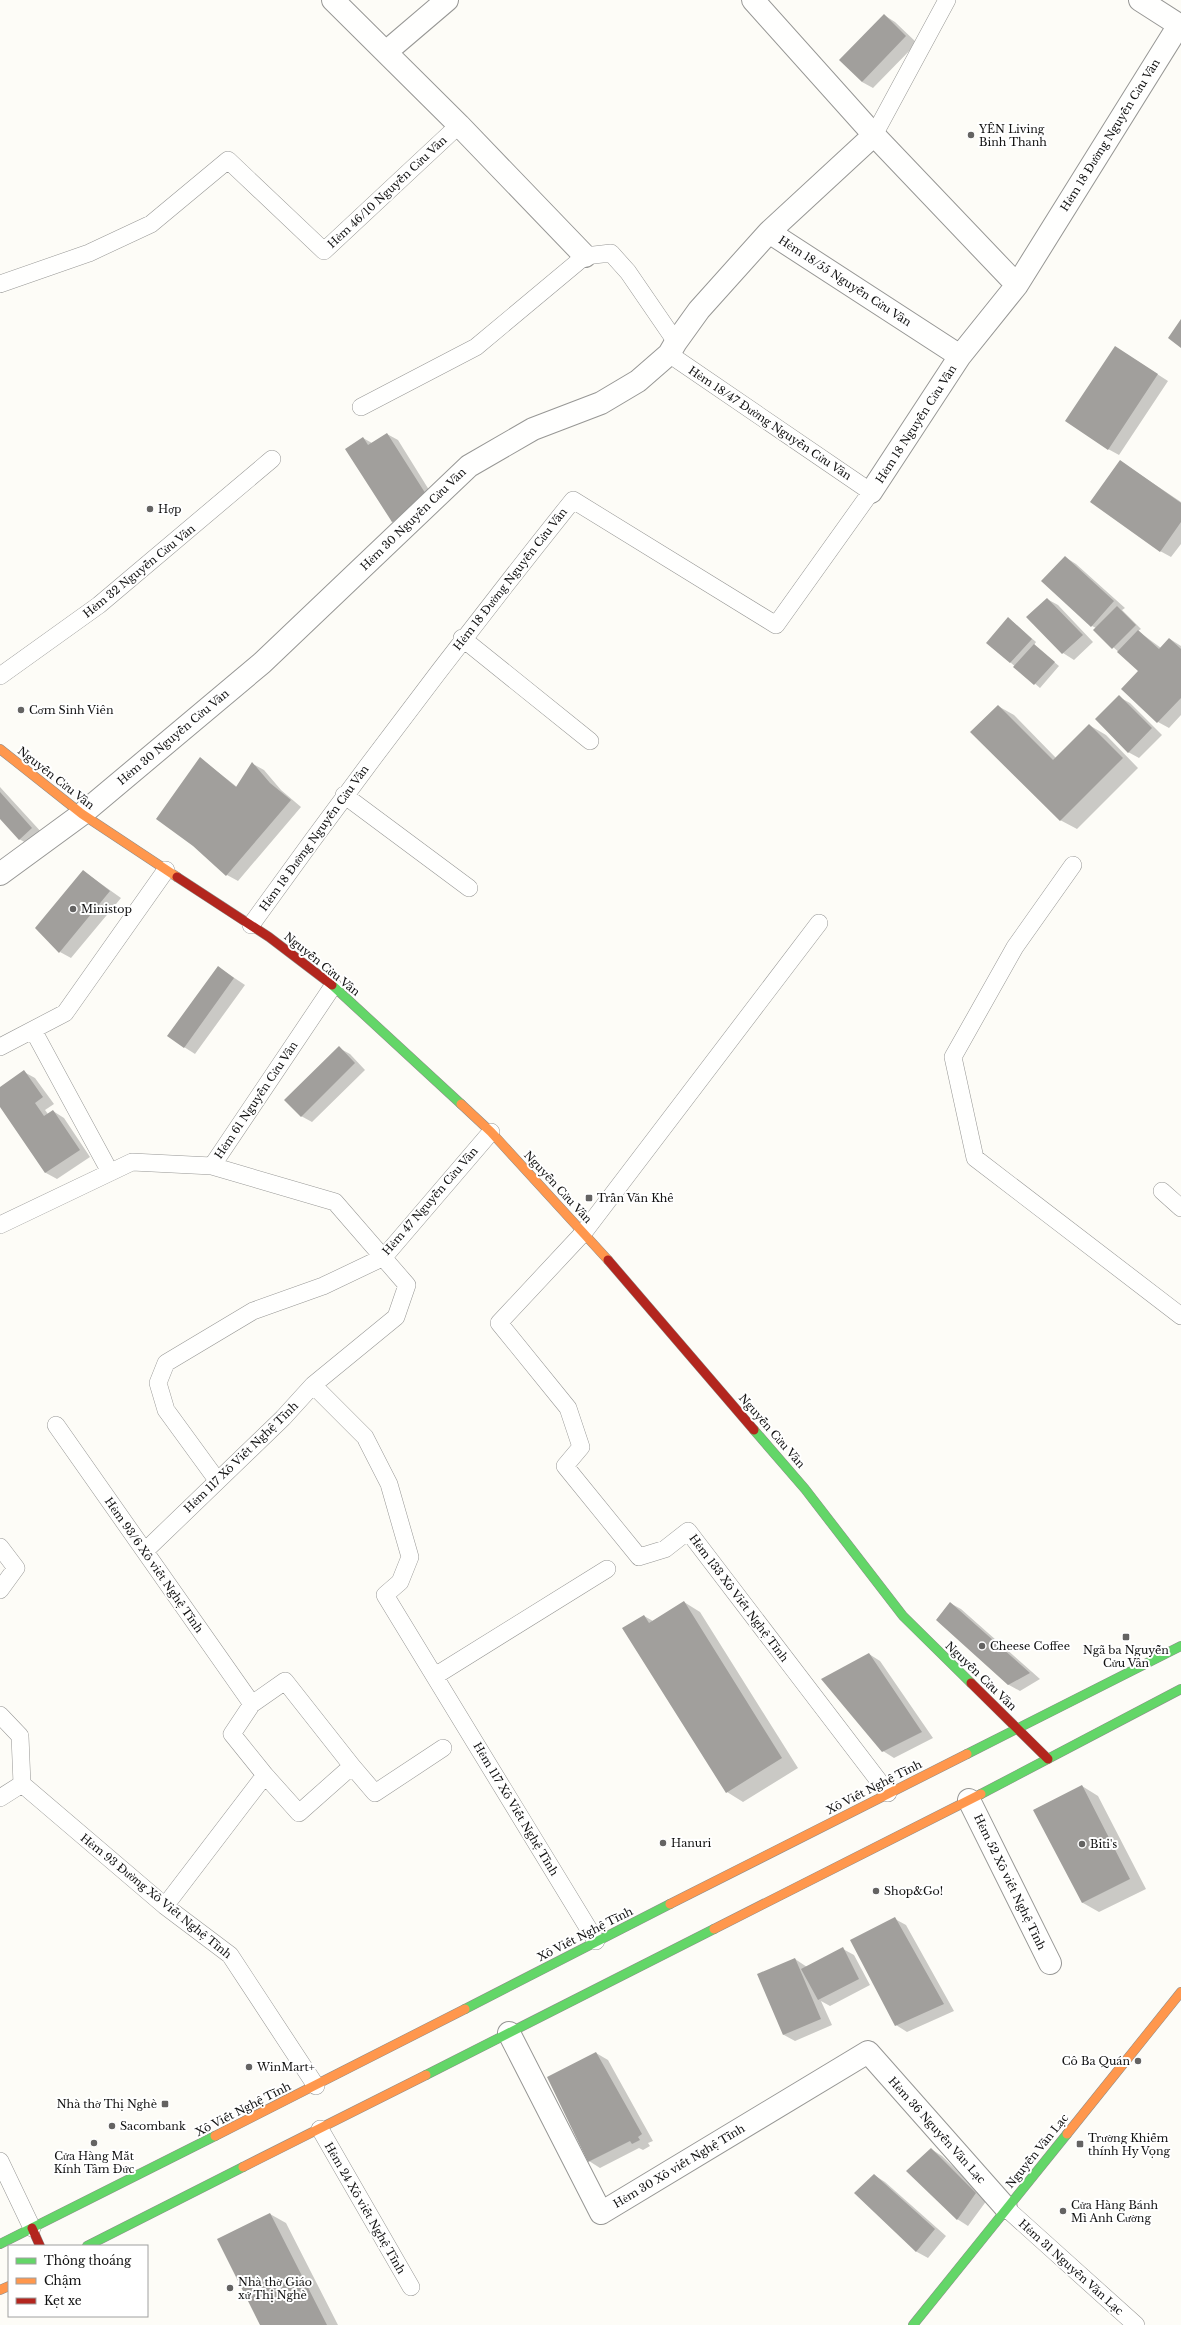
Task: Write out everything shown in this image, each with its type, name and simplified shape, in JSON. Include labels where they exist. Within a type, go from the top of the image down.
[{"type":"main road","name":"Nguyễn Cửu Vân","points":[[0,749],[82,814],[251,925],[333,986],[491,1132],[584,1232],[805,1489],[903,1616],[1048,1759]]},
{"type":"main road","name":"Xô Viết Nghệ Tĩnh","points":[[0,2244],[316,2086],[596,1941],[1181,1646]]},
{"type":"main road","points":[[88,2245],[969,1800],[1181,1689]]},
{"type":"main road","name":"Nguyễn Văn Lạc","points":[[913,2325],[1181,1992]]},
{"type":"main road","points":[[32,2228],[40,2245]]},
{"type":"street","points":[[333,0],[459,125],[586,256]]},
{"type":"street","points":[[386,52],[447,0]]},
{"type":"street","points":[[754,0],[874,135],[1017,285]]},
{"type":"street","name":"Hẻm 18 Đường Nguyễn Cửu Vân","points":[[960,356],[1017,285],[1179,25],[1140,0]]},
{"type":"street","name":"Hẻm 18/55 Nguyễn Cửu Vân","points":[[874,135],[769,232],[960,356]]},
{"type":"street","name":"Hẻm 30 Nguyễn Cửu Vân","points":[[82,814],[262,662],[468,466],[533,429],[601,403],[638,381],[672,348],[699,310],[769,232]]},
{"type":"street","name":"Hẻm 18 Nguyễn Cửu Vân","points":[[871,492],[960,356]]},
{"type":"street","points":[[0,874],[82,814]]},
{"type":"street","name":"Hẻm 52 Xô viết Nghệ Tĩnh","points":[[969,1800],[1050,1963]]},
{"type":"street","name":"Hẻm 30 Xô viết Nghệ Tĩnh","points":[[508,2033],[601,2214],[868,2052]]},
{"type":"street","name":"Hẻm 36 Nguyễn Văn Lạc","points":[[868,2052],[1006,2208]]},
{"type":"lane","points":[[874,135],[947,0]]},
{"type":"lane","name":"Hẻm 46/10 Nguyễn Cửu Vân","points":[[0,284],[89,253],[151,224],[228,160],[324,251],[459,125]]},
{"type":"lane","points":[[361,407],[476,347],[586,256],[611,253],[628,272],[672,348]]},
{"type":"lane","name":"Hẻm 18/47 Đường Nguyễn Cửu Vân","points":[[672,348],[871,492]]},
{"type":"lane","name":"Hẻm 32 Nguyễn Cửu Vân","points":[[0,676],[100,605],[272,459]]},
{"type":"lane","name":"Hẻm 18 Đường Nguyễn Cửu Vân","points":[[251,925],[344,795],[462,638],[573,500],[776,625],[871,492]]},
{"type":"lane","points":[[462,638],[590,740]]},
{"type":"lane","points":[[344,795],[469,888]]},
{"type":"lane","points":[[1073,865],[1015,947],[953,1058],[974,1158],[1181,1316]]},
{"type":"lane","points":[[0,1047],[65,1013],[166,870]]},
{"type":"lane","points":[[584,1232],[819,923]]},
{"type":"lane","name":"Hẻm 61 Nguyễn Cửu Vân","points":[[0,1225],[132,1162],[212,1166],[333,986]]},
{"type":"lane","points":[[33,1030],[110,1172]]},
{"type":"lane","name":"Hẻm 47 Nguyễn Cửu Vân","points":[[217,1480],[166,1410],[158,1383],[166,1363],[253,1311],[322,1286],[384,1257],[491,1132]]},
{"type":"lane","points":[[212,1166],[334,1202],[384,1257],[407,1285],[396,1317],[313,1385]]},
{"type":"lane","points":[[1162,1191],[1181,1208]]},
{"type":"lane","name":"Hẻm 133 Xô Viết Nghệ Tĩnh","points":[[584,1232],[499,1323],[568,1408],[581,1447],[565,1466],[639,1557],[664,1548],[688,1531],[888,1793]]},
{"type":"lane","name":"Hẻm 117 Xô Viết Nghệ Tĩnh","points":[[145,1551],[283,1418],[313,1385],[365,1437],[389,1484],[410,1557],[400,1582],[385,1595],[596,1941]]},
{"type":"lane","name":"Hẻm 93/6 Xô viết Nghệ Tĩnh","points":[[56,1425],[252,1704]]},
{"type":"lane","points":[[0,1548],[16,1568],[0,1590]]},
{"type":"lane","points":[[435,1676],[607,1570]]},
{"type":"lane","points":[[352,1766],[299,1813],[265,1776],[232,1734],[252,1704],[285,1681],[375,1793],[443,1748]]},
{"type":"lane","points":[[0,1715],[20,1736],[22,1784],[0,1798]]},
{"type":"lane","points":[[165,1906],[265,1776]]},
{"type":"lane","name":"Hẻm 93 Đường Xô Viết Nghệ Tĩnh","points":[[22,1784],[165,1906],[230,1955],[316,2086]]},
{"type":"lane","name":"Hẻm 24 Xô viết Nghệ Tĩnh","points":[[320,2129],[411,2286]]},
{"type":"lane","points":[[0,2161],[32,2228]]},
{"type":"lane","name":"Hẻm 31 Nguyễn Văn Lạc","points":[[1006,2208],[1136,2325]]},
{"type":"building","points":[[884,14],[906,36],[862,82],[839,60]]},
{"type":"building","points":[[1181,319],[1181,348],[1168,338]]},
{"type":"building","points":[[1115,346],[1158,374],[1108,450],[1065,421]]},
{"type":"building","points":[[387,433],[429,499],[392,522],[345,449],[363,437],[368,445]]},
{"type":"building","points":[[1120,460],[1181,503],[1181,522],[1160,552],[1090,502]]},
{"type":"building","points":[[1065,556],[1114,601],[1091,627],[1041,581]]},
{"type":"building","points":[[1047,598],[1083,635],[1062,654],[1026,617]]},
{"type":"building","points":[[1117,606],[1136,625],[1112,649],[1093,630]]},
{"type":"building","points":[[1008,617],[1032,639],[1010,663],[986,643]]},
{"type":"building","points":[[1138,630],[1159,649],[1169,638],[1181,649],[1181,698],[1157,723],[1121,689],[1138,671],[1117,652]]},
{"type":"building","points":[[1034,644],[1055,662],[1034,685],[1013,667]]},
{"type":"building","points":[[1119,695],[1152,728],[1128,753],[1095,719]]},
{"type":"building","points":[[998,705],[1053,760],[1089,724],[1123,758],[1060,821],[970,732]]},
{"type":"building","points":[[200,757],[236,787],[252,762],[270,783],[291,800],[226,876],[193,846],[156,819]]},
{"type":"building","points":[[0,792],[32,828],[19,840],[0,819]]},
{"type":"building","name":"Ministop","points":[[83,870],[110,891],[59,953],[35,928]]},
{"type":"building","points":[[218,966],[234,978],[184,1048],[167,1036]]},
{"type":"building","points":[[339,1046],[355,1063],[301,1117],[284,1100]]},
{"type":"building","points":[[24,1070],[43,1097],[35,1103],[44,1116],[53,1110],[80,1150],[45,1173],[0,1107],[0,1087]]},
{"type":"building","points":[[684,1601],[782,1758],[726,1793],[622,1628],[644,1615],[649,1623]]},
{"type":"building","name":"Cheese Coffee","points":[[950,1602],[1030,1673],[1008,1685],[936,1620]]},
{"type":"building","points":[[869,1653],[922,1732],[882,1752],[821,1679]]},
{"type":"building","name":"Biti's","points":[[1082,1785],[1130,1879],[1082,1903],[1033,1810]]},
{"type":"building","points":[[895,1917],[944,2004],[895,2026],[850,1940]]},
{"type":"building","points":[[843,1947],[859,1979],[818,2000],[801,1969]]},
{"type":"building","points":[[795,1958],[821,2019],[783,2035],[757,1974]]},
{"type":"building","points":[[596,2052],[642,2134],[638,2137],[640,2140],[632,2144],[630,2141],[588,2162],[547,2077]]},
{"type":"building","points":[[931,2148],[976,2193],[957,2220],[906,2171]]},
{"type":"building","points":[[874,2174],[935,2229],[916,2252],[854,2193]]},
{"type":"building","points":[[270,2213],[327,2325],[260,2325],[217,2239]]},
{"type":"traffic: fast","points":[[332,985],[461,1104]]},
{"type":"traffic: fast","points":[[754,1430],[805,1489],[903,1616],[971,1683]]},
{"type":"traffic: fast","points":[[967,1754],[1181,1646]]},
{"type":"traffic: fast","points":[[981,1794],[1181,1689]]},
{"type":"traffic: fast","points":[[465,2009],[670,1904]]},
{"type":"traffic: fast","points":[[426,2075],[714,1929]]},
{"type":"traffic: fast","points":[[913,2325],[1067,2134]]},
{"type":"traffic: fast","points":[[0,2244],[215,2136]]},
{"type":"traffic: fast","points":[[89,2245],[243,2167]]},
{"type":"traffic: slow","points":[[0,749],[82,814],[177,877]]},
{"type":"traffic: slow","points":[[461,1104],[491,1132],[608,1260]]},
{"type":"traffic: slow","points":[[670,1904],[967,1754]]},
{"type":"traffic: slow","points":[[714,1929],[981,1794]]},
{"type":"traffic: slow","points":[[1067,2134],[1181,1992]]},
{"type":"traffic: slow","points":[[215,2136],[465,2009]]},
{"type":"traffic: slow","points":[[243,2167],[426,2075]]},
{"type":"traffic: slow","points":[[0,2290],[8,2286]]},
{"type":"traffic: jam","points":[[177,877],[269,937],[332,985]]},
{"type":"traffic: jam","points":[[608,1260],[754,1430]]},
{"type":"traffic: jam","points":[[971,1683],[1048,1759]]},
{"type":"traffic: jam","points":[[32,2228],[40,2245]]},
{"type":"place","name":"YÊN Living Binh Thanh","points":[[971,135]]},
{"type":"place","name":"Hợp","points":[[150,509]]},
{"type":"place","name":"Cơm Sinh Viên","points":[[21,710]]},
{"type":"place","name":"Ministop","points":[[73,909]]},
{"type":"place","name":"Trần Văn Khê","points":[[589,1198]]},
{"type":"place","name":"Ngã ba Nguyễn Cửu Vân","points":[[1126,1637]]},
{"type":"place","name":"Cheese Coffee","points":[[982,1646]]},
{"type":"place","name":"Hanuri","points":[[663,1843]]},
{"type":"place","name":"Biti's","points":[[1082,1844]]},
{"type":"place","name":"Shop&Go!","points":[[876,1891]]},
{"type":"place","name":"Cô Ba Quán","points":[[1138,2061]]},
{"type":"place","name":"WinMart+","points":[[249,2067]]},
{"type":"place","name":"Nhà thờ Thị Nghè","points":[[165,2104]]},
{"type":"place","name":"Sacombank","points":[[112,2126]]},
{"type":"place","name":"Cửa Hàng Mắt Kính Tâm Đức","points":[[94,2143]]},
{"type":"place","name":"Trường Khiếm thính Hy Vọng","points":[[1080,2144]]},
{"type":"place","name":"Cửa Hàng Bánh Mì Anh Cường","points":[[1063,2211]]},
{"type":"place","name":"Nhà thờ Giáo xứ Thị Nghè","points":[[230,2288]]}]
